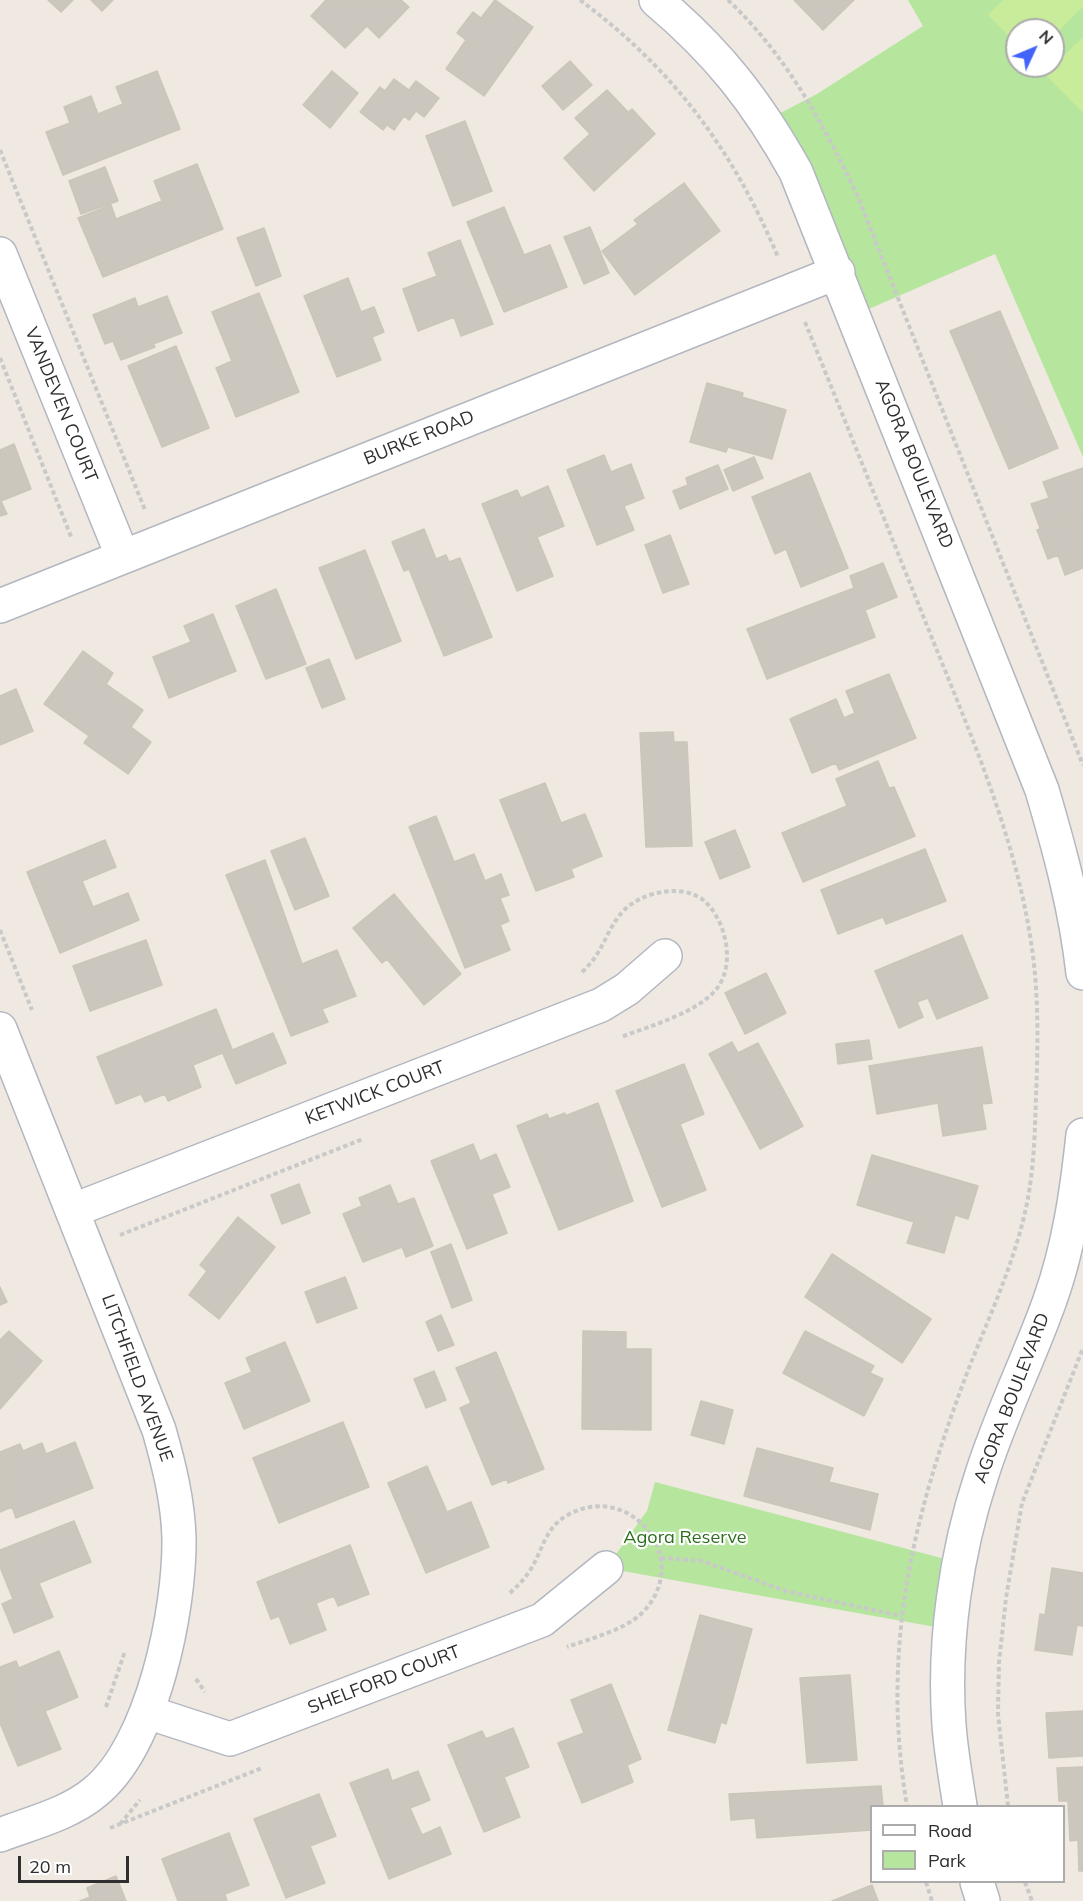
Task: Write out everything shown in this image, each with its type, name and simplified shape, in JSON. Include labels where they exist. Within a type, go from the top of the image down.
[{"type":"street","name":"AGORA BOULEVARD","points":[[656,0],[710,49],[767,120],[796,172],[1042,790],[1063,859],[1077,925],[1083,973]]},
{"type":"street","name":"VANDEVEN COURT","points":[[0,254],[122,555]]},
{"type":"street","name":"BURKE ROAD","points":[[0,606],[122,555],[838,273]]},
{"type":"street","name":"KETWICK COURT","points":[[74,1210],[601,1005],[627,989],[665,956]]},
{"type":"street","name":"LITCHFIELD AVENUE","points":[[0,1029],[74,1210],[159,1430],[175,1495],[178,1538],[177,1572],[171,1611],[147,1712],[115,1773],[94,1794],[58,1813],[0,1835]]},
{"type":"street","name":"AGORA BOULEVARD","points":[[960,1805],[949,1715],[952,1630],[960,1563],[981,1475],[1001,1417],[1030,1354],[1051,1297],[1066,1244],[1078,1183],[1083,1135]]},
{"type":"street","name":"SHELFORD COURT","points":[[147,1712],[230,1739],[542,1620],[606,1568]]},
{"type":"street","points":[[978,1883],[983,1901]]},
{"type":"path","points":[[580,0],[648,56],[688,102],[726,153],[758,211],[778,256]]},
{"type":"path","points":[[728,0],[789,69],[832,141],[858,197],[1083,765]]},
{"type":"path","points":[[0,150],[146,510]]},
{"type":"path","points":[[805,320],[976,749],[1006,838],[1023,898],[1032,944],[1038,1059],[1034,1148],[1028,1197],[1002,1289],[976,1349],[935,1464],[915,1533],[901,1616],[898,1670],[900,1752],[907,1805]]},
{"type":"path","points":[[0,358],[72,539]]},
{"type":"path","points":[[1008,1805],[998,1714],[999,1662],[1006,1598],[1022,1503],[1083,1347]]},
{"type":"path","points":[[661,1558],[702,1561],[786,1591],[901,1616]]},
{"type":"path","points":[[106,1708],[126,1647]]},
{"type":"path","points":[[927,1883],[932,1901]]},
{"type":"path","points":[[1026,1883],[1032,1901]]},
{"type":"green space","points":[[908,0],[1083,0],[1083,457],[995,254],[855,315],[767,120],[817,94],[923,26]]},
{"type":"green space","points":[[1003,0],[1083,0],[1083,7],[1065,24],[1065,18],[1005,18],[1005,32],[988,15]]},
{"type":"green space","points":[[1083,37],[1083,113],[1049,78],[1065,78],[1065,55]]},
{"type":"green space","name":"Agora Reserve","points":[[655,1482],[960,1563],[952,1630],[606,1568],[647,1511]]},
{"type":"building","points":[[48,0],[73,0],[61,12]]},
{"type":"building","points":[[91,0],[113,0],[102,11]]},
{"type":"building","points":[[326,0],[401,0],[409,7],[379,38],[367,26],[345,48],[311,16]]},
{"type":"building","points":[[495,0],[533,27],[484,96],[446,69],[466,40],[457,33],[473,12],[481,18]]},
{"type":"building","points":[[794,0],[854,0],[823,30]]},
{"type":"building","points":[[570,61],[592,85],[563,110],[542,86]]},
{"type":"building","points":[[157,71],[180,129],[63,175],[46,132],[70,123],[64,107],[91,96],[98,114],[123,104],[116,87]]},
{"type":"building","points":[[332,71],[358,93],[330,128],[303,105]]},
{"type":"building","points":[[394,79],[409,90],[416,81],[439,98],[424,117],[416,111],[409,120],[404,116],[394,130],[387,125],[383,130],[360,112],[380,87],[385,91]]},
{"type":"building","points":[[607,90],[628,112],[632,109],[655,134],[594,191],[564,158],[590,134],[575,118]]},
{"type":"building","points":[[465,121],[492,191],[453,206],[426,136]]},
{"type":"building","points":[[197,164],[223,229],[103,277],[78,218],[111,205],[116,219],[162,201],[154,181]]},
{"type":"building","points":[[105,167],[118,201],[81,214],[69,181]]},
{"type":"building","points":[[684,183],[720,231],[635,295],[602,251],[638,224],[634,220]]},
{"type":"building","points":[[504,207],[524,255],[550,245],[567,287],[504,312],[467,222]]},
{"type":"building","points":[[590,227],[609,273],[584,284],[564,237]]},
{"type":"building","points":[[264,228],[281,276],[256,286],[237,238]]},
{"type":"building","points":[[460,240],[493,324],[461,336],[454,317],[418,331],[403,289],[437,276],[428,253]]},
{"type":"building","points":[[348,278],[361,312],[374,307],[384,332],[372,337],[381,360],[337,377],[304,296]]},
{"type":"building","points":[[259,293],[299,392],[236,417],[216,368],[232,361],[212,312]]},
{"type":"building","points":[[167,296],[182,333],[153,344],[155,347],[121,360],[113,341],[105,344],[93,315],[135,298],[138,307]]},
{"type":"building","points":[[1000,311],[1058,448],[1009,469],[950,331]]},
{"type":"building","points":[[176,346],[209,428],[162,447],[128,366]]},
{"type":"building","points":[[707,383],[743,393],[742,397],[786,410],[772,459],[728,447],[726,452],[690,442]]},
{"type":"building","points":[[14,444],[31,489],[1,501],[7,514],[0,516],[0,450]]},
{"type":"building","points":[[604,455],[611,472],[631,464],[644,498],[624,506],[634,530],[597,545],[567,470]]},
{"type":"building","points":[[754,457],[763,478],[733,491],[724,470]]},
{"type":"building","points":[[718,465],[728,489],[680,509],[673,491],[688,485],[686,478]]},
{"type":"building","points":[[1083,468],[1083,512],[1040,528],[1031,504],[1049,498],[1043,482]]},
{"type":"building","points":[[810,473],[848,568],[801,587],[786,549],[775,554],[752,497]]},
{"type":"building","points":[[548,486],[564,526],[537,537],[553,576],[517,591],[482,504],[517,490],[521,498]]},
{"type":"building","points":[[1083,512],[1083,568],[1065,575],[1058,555],[1048,559],[1037,530]]},
{"type":"building","points":[[424,529],[436,559],[446,555],[449,562],[460,558],[492,637],[444,656],[409,569],[404,571],[392,542]]},
{"type":"building","points":[[670,535],[689,584],[663,593],[645,545]]},
{"type":"building","points":[[365,550],[401,641],[356,659],[319,568]]},
{"type":"building","points":[[883,563],[897,597],[865,610],[875,637],[767,679],[747,629],[854,588],[850,576]]},
{"type":"building","points":[[276,589],[306,664],[266,679],[236,606]]},
{"type":"building","points":[[213,614],[236,671],[169,698],[153,657],[191,642],[184,626]]},
{"type":"building","points":[[83,651],[113,673],[106,684],[143,710],[131,727],[151,742],[128,774],[84,743],[89,736],[44,704]]},
{"type":"building","points":[[329,659],[345,699],[322,708],[306,668]]},
{"type":"building","points":[[889,674],[916,738],[839,770],[836,763],[812,773],[790,719],[836,699],[844,718],[855,713],[846,691]]},
{"type":"building","points":[[16,689],[33,731],[0,745],[0,696]]},
{"type":"building","points":[[673,732],[674,742],[687,742],[692,846],[646,847],[640,733]]},
{"type":"building","points":[[878,761],[889,788],[894,787],[915,836],[803,882],[782,833],[847,806],[836,779]]},
{"type":"building","points":[[545,783],[561,823],[585,814],[602,856],[571,869],[574,877],[536,891],[500,800]]},
{"type":"building","points":[[436,816],[454,862],[474,854],[485,881],[501,874],[509,895],[500,898],[509,921],[500,925],[510,950],[465,968],[409,827]]},
{"type":"building","points":[[735,830],[750,867],[720,879],[705,842]]},
{"type":"building","points":[[305,838],[329,896],[295,910],[271,851]]},
{"type":"building","points":[[105,840],[116,867],[82,881],[93,907],[128,893],[139,920],[60,953],[27,872]]},
{"type":"building","points":[[925,849],[946,901],[886,924],[883,917],[838,934],[821,890]]},
{"type":"building","points":[[265,860],[302,964],[337,950],[356,996],[322,1009],[328,1022],[291,1036],[226,875]]},
{"type":"building","points":[[394,894],[461,974],[424,1005],[387,959],[382,963],[353,928]]},
{"type":"building","points":[[962,935],[988,998],[937,1019],[928,998],[917,1002],[923,1017],[899,1028],[875,971]]},
{"type":"building","points":[[146,940],[162,985],[90,1011],[73,966]]},
{"type":"building","points":[[766,973],[786,1013],[745,1034],[725,993]]},
{"type":"building","points":[[216,1009],[232,1049],[193,1065],[201,1087],[168,1101],[165,1094],[145,1102],[141,1094],[116,1104],[97,1057]]},
{"type":"building","points":[[273,1033],[286,1063],[236,1084],[223,1054]]},
{"type":"building","points":[[869,1040],[872,1059],[838,1064],[836,1044]]},
{"type":"building","points":[[732,1042],[738,1053],[758,1043],[803,1126],[760,1149],[709,1054]]},
{"type":"building","points":[[982,1047],[992,1103],[982,1104],[986,1129],[943,1136],[938,1103],[877,1114],[869,1066]]},
{"type":"building","points":[[684,1064],[704,1114],[680,1124],[706,1190],[662,1207],[616,1091]]},
{"type":"building","points":[[598,1103],[633,1201],[559,1230],[517,1126],[547,1114],[549,1119],[565,1113],[565,1116]]},
{"type":"building","points":[[473,1144],[480,1161],[496,1154],[510,1187],[492,1194],[507,1233],[467,1249],[431,1161]]},
{"type":"building","points":[[872,1155],[978,1186],[968,1219],[955,1215],[944,1253],[907,1243],[914,1222],[857,1205]]},
{"type":"building","points":[[299,1184],[310,1213],[282,1224],[271,1195]]},
{"type":"building","points":[[390,1185],[398,1204],[414,1198],[433,1246],[406,1257],[402,1247],[363,1262],[343,1214],[362,1206],[359,1198]]},
{"type":"building","points":[[238,1217],[275,1247],[219,1319],[189,1295],[207,1271],[200,1265]]},
{"type":"building","points":[[451,1244],[472,1300],[452,1308],[431,1252]]},
{"type":"building","points":[[832,1254],[931,1319],[902,1363],[805,1297]]},
{"type":"building","points":[[345,1277],[357,1308],[317,1323],[305,1292]]},
{"type":"building","points":[[0,1287],[7,1302],[0,1305]]},
{"type":"building","points":[[441,1315],[454,1345],[438,1351],[426,1322]]},
{"type":"building","points":[[9,1331],[42,1361],[0,1409],[0,1340]]},
{"type":"building","points":[[583,1331],[626,1332],[626,1349],[651,1349],[651,1430],[582,1429]]},
{"type":"building","points":[[805,1331],[874,1366],[870,1373],[883,1379],[864,1416],[783,1373]]},
{"type":"building","points":[[285,1342],[310,1401],[244,1429],[225,1383],[252,1372],[246,1358]]},
{"type":"building","points":[[496,1352],[544,1469],[508,1483],[507,1479],[492,1485],[460,1408],[471,1403],[456,1368]]},
{"type":"building","points":[[434,1371],[446,1400],[426,1408],[414,1379]]},
{"type":"building","points":[[701,1401],[733,1410],[724,1444],[691,1435]]},
{"type":"building","points":[[343,1422],[369,1487],[279,1523],[253,1458]]},
{"type":"building","points":[[75,1442],[93,1488],[16,1518],[12,1507],[0,1512],[0,1452],[20,1444],[23,1451],[42,1443],[46,1454]]},
{"type":"building","points":[[757,1448],[833,1468],[829,1482],[878,1494],[870,1530],[744,1496]]},
{"type":"building","points":[[427,1466],[447,1512],[471,1502],[489,1547],[426,1573],[388,1483]]},
{"type":"building","points":[[74,1521],[91,1562],[39,1583],[53,1617],[14,1633],[2,1604],[13,1599],[0,1567],[0,1550]]},
{"type":"building","points":[[350,1545],[369,1594],[338,1606],[334,1596],[316,1603],[326,1630],[290,1644],[279,1616],[271,1619],[257,1582]]},
{"type":"building","points":[[1052,1568],[1083,1573],[1083,1626],[1077,1625],[1072,1655],[1035,1650],[1040,1614],[1045,1615]]},
{"type":"building","points":[[700,1615],[752,1629],[726,1724],[721,1722],[715,1743],[668,1730]]},
{"type":"building","points":[[59,1651],[78,1697],[45,1711],[61,1749],[18,1766],[0,1723],[0,1667],[16,1661],[19,1668]]},
{"type":"building","points":[[850,1675],[857,1760],[807,1763],[800,1678]]},
{"type":"building","points":[[611,1684],[641,1759],[627,1765],[633,1782],[582,1803],[558,1743],[584,1733],[571,1700]]},
{"type":"building","points":[[1083,1711],[1083,1756],[1049,1758],[1046,1713]]},
{"type":"building","points":[[513,1728],[529,1767],[504,1777],[520,1817],[484,1832],[448,1745],[482,1731],[486,1739]]},
{"type":"building","points":[[1083,1767],[1083,1871],[1079,1871],[1078,1840],[1070,1841],[1068,1801],[1059,1801],[1057,1768]]},
{"type":"building","points":[[388,1769],[392,1781],[418,1771],[430,1800],[410,1808],[422,1835],[440,1827],[451,1854],[389,1879],[350,1783]]},
{"type":"building","points":[[881,1786],[883,1805],[870,1805],[870,1830],[757,1838],[755,1818],[731,1820],[729,1794]]},
{"type":"building","points":[[319,1794],[336,1836],[310,1846],[325,1883],[286,1898],[254,1819]]},
{"type":"building","points":[[229,1833],[249,1885],[225,1894],[227,1901],[178,1901],[162,1859]]},
{"type":"building","points":[[116,1876],[126,1901],[80,1901],[90,1897],[87,1888]]},
{"type":"building","points":[[872,1885],[878,1901],[832,1901]]}]
